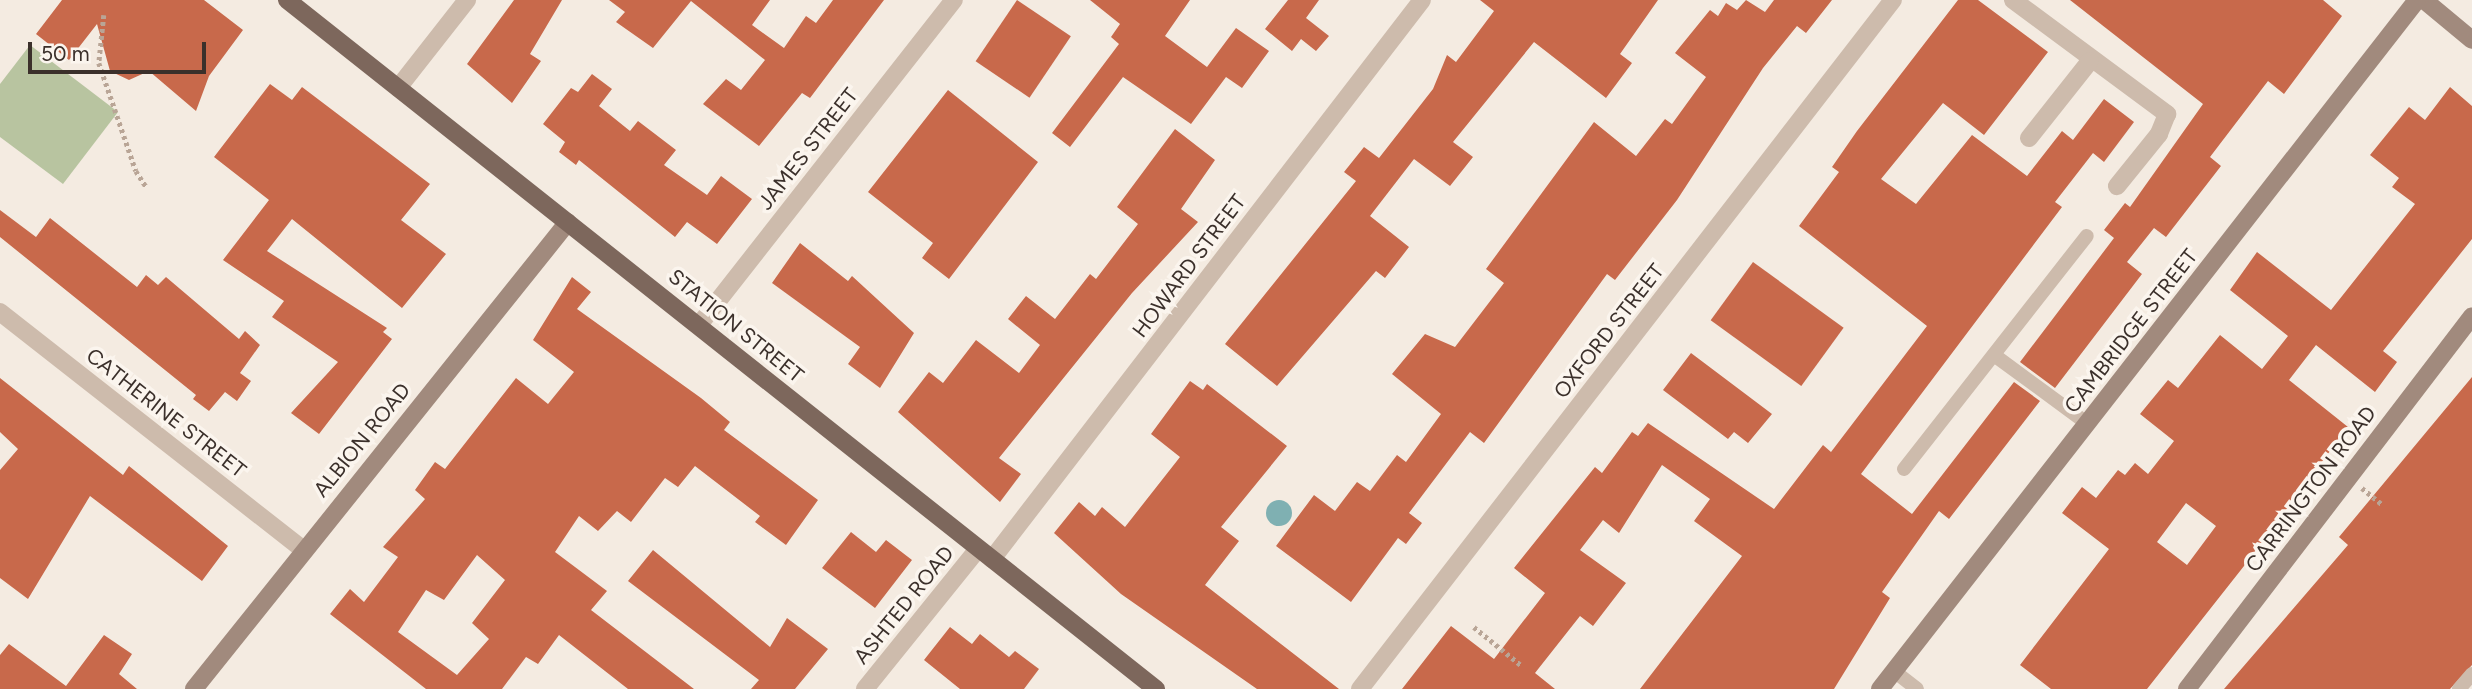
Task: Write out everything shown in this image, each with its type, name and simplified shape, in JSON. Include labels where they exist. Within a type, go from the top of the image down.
[{"type":"main road","name":"STATION STREET","points":[[287,0],[1156,689]]},
{"type":"street","points":[[398,88],[467,0]]},
{"type":"street","name":"JAMES STREET","points":[[699,325],[954,0]]},
{"type":"street","name":"HOWARD STREET","points":[[985,554],[1422,0]]},
{"type":"street","name":"OXFORD STREET","points":[[1360,689],[1893,0]]},
{"type":"street","points":[[2013,0],[2090,61],[2167,114],[2159,134],[2117,186]]},
{"type":"street","name":"CAMBRIDGE STREET","points":[[1880,689],[2417,0]]},
{"type":"street","points":[[2424,0],[2472,40]]},
{"type":"street","points":[[2029,138],[2090,61]]},
{"type":"street","name":"ALBION ROAD","points":[[194,689],[568,222]]},
{"type":"street","name":"CATHERINE STREET","points":[[0,312],[304,550]]},
{"type":"street","name":"CARRINGTON ROAD","points":[[2187,689],[2472,316]]},
{"type":"street","name":"ASHTED ROAD","points":[[865,689],[985,554]]},
{"type":"lane","points":[[1904,469],[2087,236]]},
{"type":"lane","points":[[1994,355],[2088,424]]},
{"type":"lane","points":[[1894,671],[1917,689]]},
{"type":"lane","points":[[2459,689],[2472,674]]},
{"type":"path","points":[[104,15],[99,63],[136,172],[147,188]]},
{"type":"path","points":[[2362,488],[2383,505]]},
{"type":"path","points":[[1474,627],[1521,665]]},
{"type":"green space","points":[[30,45],[118,112],[63,184],[0,137],[0,84]]},
{"type":"water","points":[[1279,500],[1288,504],[1292,513],[1288,522],[1279,526],[1270,522],[1266,513],[1270,504]]},
{"type":"building","points":[[62,0],[204,0],[243,30],[209,76],[196,111],[149,71],[129,80],[110,71],[97,24],[69,60],[36,34]]},
{"type":"building","points":[[514,0],[562,0],[530,54],[541,61],[512,103],[467,64]]},
{"type":"building","points":[[609,0],[770,0],[752,25],[784,48],[806,16],[816,23],[833,0],[884,0],[810,98],[802,93],[759,146],[703,104],[726,79],[741,90],[765,60],[691,1],[653,48],[616,22],[625,12]]},
{"type":"building","points":[[1017,0],[1071,36],[1030,98],[976,61]]},
{"type":"building","points":[[1090,0],[1190,0],[1165,36],[1207,67],[1236,28],[1269,51],[1242,88],[1226,77],[1191,124],[1123,77],[1070,147],[1052,133],[1119,44],[1111,37],[1120,24]]},
{"type":"building","points":[[1288,0],[1319,0],[1306,18],[1329,36],[1316,51],[1301,39],[1292,51],[1265,29]]},
{"type":"building","points":[[1480,0],[1658,0],[1620,54],[1632,63],[1606,98],[1534,42],[1453,142],[1473,157],[1450,186],[1414,159],[1370,216],[1409,247],[1385,278],[1376,271],[1277,386],[1225,344],[1356,181],[1344,172],[1364,147],[1379,158],[1433,89],[1447,55],[1456,62],[1494,11]]},
{"type":"building","points":[[1746,0],[1765,12],[1774,0],[1832,0],[1806,33],[1797,26],[1763,68],[1677,200],[1615,280],[1607,274],[1484,443],[1470,432],[1409,513],[1422,523],[1406,544],[1398,538],[1351,602],[1276,546],[1314,495],[1335,511],[1357,482],[1370,491],[1397,455],[1406,462],[1441,414],[1392,374],[1425,334],[1455,347],[1504,283],[1486,269],[1594,122],[1636,156],[1665,119],[1672,124],[1706,77],[1675,53],[1710,10],[1718,16],[1726,3],[1737,10]]},
{"type":"building","points":[[1958,0],[1978,0],[2048,52],[1984,135],[1943,103],[1881,179],[1916,204],[1972,135],[2027,176],[2062,131],[2073,140],[2104,99],[2134,122],[2104,162],[2093,153],[2055,202],[2062,207],[1861,474],[1912,514],[2014,382],[2040,401],[1949,519],[1939,511],[1882,592],[1890,598],[1834,689],[1640,689],[1742,556],[1694,521],[1710,499],[1662,465],[1619,533],[1603,520],[1580,550],[1626,583],[1593,626],[1580,616],[1535,673],[1555,689],[1402,689],[1451,626],[1494,659],[1545,593],[1514,568],[1595,467],[1602,473],[1632,432],[1638,436],[1648,423],[1774,509],[1823,445],[1831,452],[1927,326],[1799,226],[1839,172],[1832,167],[1857,131]]},
{"type":"building","points":[[2070,0],[2323,0],[2342,16],[2284,94],[2268,81],[2210,157],[2221,166],[2166,237],[2154,228],[2127,262],[2142,274],[2055,388],[2020,362],[2114,238],[2104,230],[2125,203],[2130,207],[2203,104]]},
{"type":"building","points":[[592,74],[612,89],[599,106],[630,131],[638,121],[676,150],[664,165],[707,195],[721,176],[752,199],[717,244],[687,222],[675,237],[579,160],[576,165],[559,152],[565,142],[543,124],[571,88],[578,92]]},
{"type":"building","points":[[270,84],[292,100],[302,87],[430,184],[401,220],[446,254],[402,308],[292,219],[267,251],[387,328],[383,332],[392,339],[319,434],[291,413],[338,362],[272,317],[284,301],[223,260],[269,200],[214,157]]},
{"type":"building","points":[[2450,87],[2472,106],[2472,239],[2383,351],[2397,362],[2375,392],[2316,345],[2289,380],[2348,427],[2244,566],[2147,689],[2051,689],[2020,665],[2109,549],[2062,513],[2082,487],[2096,498],[2118,470],[2125,475],[2135,463],[2148,474],[2174,441],[2140,414],[2168,380],[2178,388],[2220,335],[2262,369],[2288,336],[2230,290],[2257,252],[2331,310],[2415,204],[2392,187],[2399,178],[2370,155],[2409,107],[2425,120]],"holes":[[[2186,503],[2216,526],[2187,565],[2157,542]]]},
{"type":"building","points":[[948,90],[1038,162],[949,279],[922,258],[933,243],[868,192]]},
{"type":"building","points":[[1175,129],[1215,160],[1181,209],[1198,222],[1132,293],[999,458],[1021,474],[1000,502],[898,412],[929,372],[943,383],[976,340],[1019,373],[1040,345],[1008,319],[1026,296],[1055,319],[1090,274],[1096,279],[1138,224],[1117,207]]},
{"type":"building","points":[[0,210],[36,237],[50,218],[137,287],[146,275],[158,285],[166,277],[239,339],[245,331],[260,345],[240,373],[251,381],[237,401],[225,392],[209,411],[193,399],[196,395],[0,237]]},
{"type":"building","points":[[800,243],[848,281],[852,276],[914,333],[880,388],[848,364],[860,347],[772,283]]},
{"type":"building","points":[[1753,262],[1844,328],[1801,386],[1711,320]]},
{"type":"building","points":[[572,277],[591,292],[577,309],[701,398],[730,422],[724,430],[818,500],[786,545],[755,522],[760,516],[695,466],[678,487],[665,478],[631,522],[617,511],[598,531],[579,516],[555,552],[607,591],[591,610],[694,689],[628,689],[559,635],[538,664],[526,657],[502,689],[426,689],[330,614],[350,589],[364,602],[398,557],[383,547],[425,499],[415,490],[435,462],[445,469],[516,378],[548,404],[574,372],[533,340]],"holes":[[[477,555],[505,580],[472,623],[489,639],[457,675],[398,632],[426,590],[444,600]]]},
{"type":"building","points":[[1691,353],[1772,414],[1748,443],[1734,432],[1728,439],[1663,390]]},
{"type":"building","points":[[2472,377],[2472,665],[2450,689],[2224,689],[2348,545],[2339,537]]},
{"type":"building","points":[[0,378],[123,475],[129,466],[228,546],[202,581],[90,496],[28,599],[0,578],[0,470],[18,449],[0,432]]},
{"type":"building","points":[[1190,381],[1203,390],[1207,384],[1287,446],[1221,527],[1239,541],[1205,585],[1339,689],[1257,689],[1121,594],[1054,533],[1079,502],[1095,516],[1102,507],[1125,527],[1180,457],[1151,434]]},
{"type":"building","points":[[851,532],[876,552],[886,540],[912,560],[875,608],[822,568]]},
{"type":"building","points":[[653,550],[770,647],[787,618],[828,649],[795,689],[751,689],[759,680],[628,581]]},
{"type":"building","points":[[950,627],[972,644],[980,634],[1009,657],[1015,651],[1039,669],[1024,689],[960,689],[924,660]]},
{"type":"building","points":[[104,635],[132,654],[119,674],[137,689],[0,689],[0,655],[9,644],[66,686]]}]
